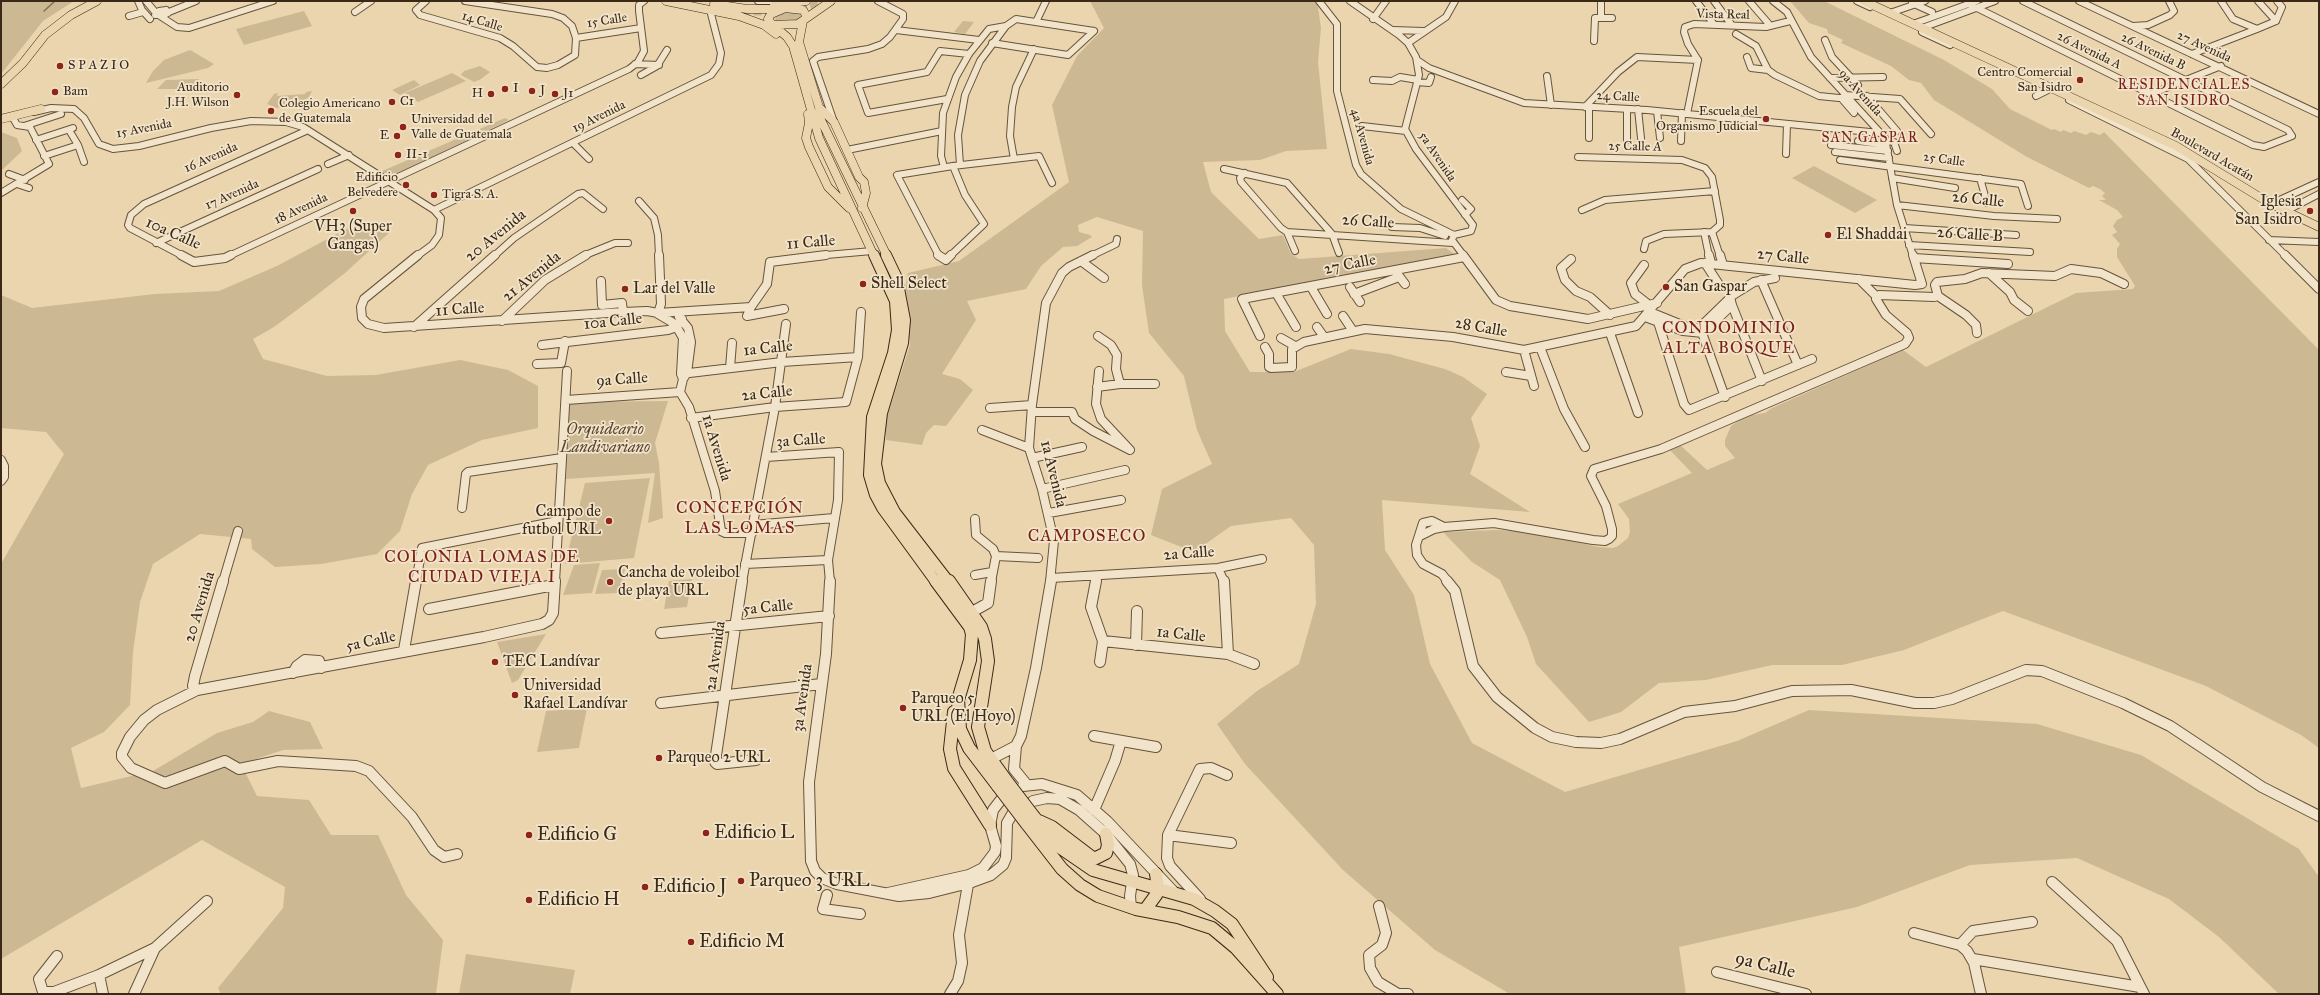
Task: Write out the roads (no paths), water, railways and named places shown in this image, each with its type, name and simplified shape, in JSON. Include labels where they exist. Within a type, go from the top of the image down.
[{"type":"main road","points":[[1,78],[41,33],[64,15],[89,1]]},
{"type":"main road","points":[[1,84],[23,63],[45,35],[71,15],[97,1]]},
{"type":"main road","points":[[666,1],[749,16],[772,24],[788,26],[805,19],[831,1]]},
{"type":"main road","points":[[696,1],[755,10],[785,8],[803,10],[805,19],[799,39],[819,107],[820,118],[857,209],[872,251],[891,290],[897,316],[893,353],[872,422],[869,474],[875,495],[882,508],[970,627],[972,634],[970,660],[954,714],[950,738],[952,760],[965,787],[990,825]]},
{"type":"main road","points":[[817,15],[837,1]]},
{"type":"main road","name":"Boulevard Acatán","points":[[1864,1],[1890,11],[2097,106],[2135,127],[2190,154],[2284,212],[2319,227]]},
{"type":"main road","name":"Boulevard Acatán","points":[[1873,1],[1890,11]]},
{"type":"main road","points":[[734,7],[774,6],[809,2]]},
{"type":"main road","points":[[809,2],[785,8],[771,14],[768,19],[787,37],[793,51],[819,138],[847,187]]},
{"type":"main road","points":[[801,50],[808,28],[824,5]]},
{"type":"main road","points":[[725,12],[764,25],[778,35],[793,51]]},
{"type":"main road","points":[[804,89],[803,99],[809,123],[807,141],[828,187],[857,209],[897,278],[904,308],[903,343],[880,422],[876,464],[880,483],[895,512],[972,612],[981,627],[988,654],[978,727],[985,751],[991,759],[1003,789]]},
{"type":"main road","points":[[819,107],[834,122],[859,177],[864,182],[866,193],[857,209]]},
{"type":"main road","points":[[1,121],[39,110]]},
{"type":"main road","points":[[828,187],[847,187],[857,182],[859,177]]},
{"type":"main road","points":[[958,700],[960,729],[966,742],[1003,789],[1032,821],[1061,848],[1079,862],[1093,870],[1133,881],[1161,886],[1176,894],[1204,904],[1232,924],[1264,971],[1276,993]]},
{"type":"main road","points":[[1032,821],[1052,827],[1094,859],[1101,857],[1106,853],[1108,845],[1106,834]]},
{"type":"main road","points":[[1032,821],[1062,869],[1080,885],[1098,896],[1138,909],[1178,917],[1212,928],[1236,948],[1276,993]]},
{"type":"main road","points":[[1138,909],[1154,901],[1161,886],[1156,874]]},
{"type":"street","points":[[138,1],[143,12],[150,19]]},
{"type":"street","points":[[146,1],[152,6],[158,15],[177,27],[189,28],[273,1]]},
{"type":"street","points":[[158,15],[196,1]]},
{"type":"street","points":[[355,12],[371,1]]},
{"type":"street","name":"14 Calle","points":[[426,1],[416,10],[420,15],[500,38],[513,46],[533,65],[540,68],[550,68]]},
{"type":"street","name":"15 Calle","points":[[465,1],[558,16],[572,26],[576,38],[575,55],[567,62],[550,68]]},
{"type":"street","points":[[644,1],[639,5],[645,48],[637,63],[660,63]]},
{"type":"street","points":[[758,1],[782,1]]},
{"type":"street","points":[[834,122],[813,61],[818,57],[882,44],[897,29],[903,19],[903,14],[878,1]]},
{"type":"street","points":[[1036,22],[1046,1]]},
{"type":"street","name":"4a Avenida","points":[[1319,1],[1337,25],[1337,91],[1356,165],[1361,174],[1401,209],[1453,239],[1464,257],[1496,300],[1503,304],[1582,318],[1596,319],[1610,315],[1650,309]]},
{"type":"street","points":[[1350,1],[1408,43],[1417,60],[1418,79],[1429,83],[1431,77]]},
{"type":"street","points":[[1373,19],[1386,1]]},
{"type":"street","points":[[1408,43],[1446,16],[1455,1]]},
{"type":"street","points":[[1601,1],[1601,17]]},
{"type":"street","points":[[1696,1],[1713,23]]},
{"type":"street","points":[[1714,1],[1731,24]]},
{"type":"street","points":[[1749,1],[1768,24]]},
{"type":"street","name":"9a Avenida","points":[[1773,1],[1787,12],[1790,21],[1797,29],[1811,57],[1845,97],[1880,133],[1887,145],[1897,205],[1922,282]]},
{"type":"street","points":[[1857,1],[2048,90],[2188,159],[2319,289]]},
{"type":"street","points":[[1890,11],[1910,2],[1925,1]]},
{"type":"street","points":[[1920,25],[1977,1]]},
{"type":"street","points":[[1920,25],[1977,8],[1994,1]]},
{"type":"street","name":"26 Avenida B","points":[[2023,1],[2288,130],[2292,136],[2264,147]]},
{"type":"street","name":"27 Avenida","points":[[2080,1],[2132,26],[2195,53]]},
{"type":"street","name":"27 Avenida","points":[[2090,1],[2319,114]]},
{"type":"street","points":[[2132,26],[2139,24],[2148,25],[2170,15],[2174,11],[2169,1]]},
{"type":"street","points":[[2222,1],[2233,19],[2257,29]]},
{"type":"street","points":[[2258,1],[2276,22]]},
{"type":"street","points":[[2195,53],[2276,22],[2282,7],[2277,1]]},
{"type":"street","points":[[1910,2],[1932,12]]},
{"type":"street","name":"26 Avenida A","points":[[1969,4],[2253,145],[2264,147]]},
{"type":"street","name":"19 Avenida","points":[[434,210],[706,78],[714,72],[719,64],[721,53],[712,9]]},
{"type":"street","points":[[128,16],[143,12]]},
{"type":"street","points":[[1594,41],[1595,18],[1612,18]]},
{"type":"street","points":[[960,165],[958,135],[961,109],[970,79],[992,42],[1006,26],[1016,19],[1094,31],[1068,55],[992,42]]},
{"type":"street","name":"Vista Real","points":[[1698,60],[1688,44],[1684,32],[1686,27],[1694,24],[1766,27],[1790,21]]},
{"type":"street","points":[[944,167],[941,156],[942,134],[947,98],[969,54],[979,40],[989,29],[1006,26]]},
{"type":"street","name":"15 Calle","points":[[576,38],[641,28]]},
{"type":"street","points":[[897,29],[979,40]]},
{"type":"street","points":[[1391,30],[1412,32],[1426,31]]},
{"type":"street","points":[[1736,34],[1756,46],[1768,70]]},
{"type":"street","points":[[1825,40],[1832,57],[1858,84]]},
{"type":"street","points":[[1014,159],[1010,136],[1012,107],[1016,87],[1034,49]]},
{"type":"street","points":[[641,75],[660,63],[667,50]]},
{"type":"street","points":[[947,98],[868,113],[858,85],[927,72],[940,51],[969,54]]},
{"type":"street","points":[[1589,138],[1587,107],[1618,72],[1639,56],[1698,60],[1685,113],[1681,141]]},
{"type":"street","points":[[1747,57],[1752,68],[1768,70],[1787,82],[1819,96],[1867,96],[1900,99],[1932,134]]},
{"type":"street","name":"24 Calle","points":[[1417,60],[1429,68],[1524,103],[1638,109],[1880,133]]},
{"type":"street","name":"18 Avenida","points":[[217,260],[390,182],[622,73],[637,63]]},
{"type":"street","points":[[2151,94],[2222,66]]},
{"type":"street","name":"27 Avenida","points":[[2222,66],[2319,109]]},
{"type":"street","name":"24 Calle","points":[[1373,80],[1394,81],[1400,77],[1418,79],[1435,74],[1455,78]]},
{"type":"street","points":[[1547,76],[1551,105]]},
{"type":"street","points":[[1831,79],[1883,78]]},
{"type":"street","name":"5a Avenida","points":[[1418,79],[1407,119],[1406,131],[1414,146],[1473,228],[1471,231],[1453,239]]},
{"type":"street","points":[[1393,88],[1394,81]]},
{"type":"street","points":[[2036,96],[2048,90]]},
{"type":"street","points":[[1867,96],[1897,131]]},
{"type":"street","points":[[1845,97],[1854,113]]},
{"type":"street","name":"15 Avenida","points":[[1,121],[39,110],[66,108],[79,112],[96,141],[104,148],[113,149],[139,146],[233,123],[265,120],[286,122],[308,130]]},
{"type":"street","points":[[1627,109],[1628,140]]},
{"type":"street","points":[[1638,109],[1641,138]]},
{"type":"street","points":[[1657,111],[1660,138]]},
{"type":"street","points":[[24,126],[61,114]]},
{"type":"street","points":[[1,193],[48,166],[30,127],[17,125],[13,118]]},
{"type":"street","points":[[1786,154],[1787,124]]},
{"type":"street","points":[[1362,126],[1406,131]]},
{"type":"street","points":[[36,140],[71,129],[84,162]]},
{"type":"street","points":[[308,130],[434,210]]},
{"type":"street","name":"16 Avenida","points":[[130,218],[134,211],[149,201],[308,130]]},
{"type":"street","points":[[848,152],[942,134]]},
{"type":"street","points":[[1858,141],[1887,145]]},
{"type":"street","points":[[1830,145],[1887,145],[1894,142],[1897,151]]},
{"type":"street","points":[[573,143],[590,160]]},
{"type":"street","points":[[44,156],[78,145]]},
{"type":"street","points":[[1835,152],[1890,162]]},
{"type":"street","points":[[328,164],[349,155]]},
{"type":"street","points":[[953,166],[964,195],[984,224],[946,260],[939,257],[896,177],[944,167],[1038,156],[1052,183]]},
{"type":"street","name":"25 Calle A","points":[[1578,157],[1691,162],[1708,171],[1712,177],[1715,191]]},
{"type":"street","name":"25 Calle","points":[[1840,160],[1890,162],[2022,184],[2028,206]]},
{"type":"street","name":"17 Avenida","points":[[156,243],[318,169]]},
{"type":"street","points":[[1224,169],[1287,182],[1332,234],[1339,253]]},
{"type":"street","points":[[1245,173],[1240,178],[1241,182],[1284,230],[1295,252]]},
{"type":"street","points":[[9,174],[25,180]]},
{"type":"street","points":[[1892,178],[1955,188]]},
{"type":"street","points":[[1980,178],[1987,203]]},
{"type":"street","points":[[2271,204],[2319,182]]},
{"type":"street","points":[[17,184],[29,188]]},
{"type":"street","points":[[1582,210],[1605,200],[1715,191],[1720,225],[1712,232],[1664,234],[1646,241],[1644,249]]},
{"type":"street","name":"20 Avenida","points":[[414,328],[514,238],[578,194],[583,193],[603,209]]},
{"type":"street","points":[[2284,212],[2319,194]]},
{"type":"street","points":[[2282,199],[2296,206]]},
{"type":"street","points":[[639,200],[654,218],[658,235],[661,304],[658,312],[668,318],[677,327],[684,343],[684,376]]},
{"type":"street","points":[[1462,200],[1471,209],[1465,215]]},
{"type":"street","name":"26 Calle","points":[[1897,205],[1994,216],[2057,219]]},
{"type":"street","name":"11 Calle","points":[[434,210],[442,222],[436,240],[427,250],[372,290],[361,307],[362,318],[376,327],[414,328],[623,312],[669,312]]},
{"type":"street","name":"10a Calle","points":[[130,218],[128,225],[130,228],[194,262],[217,260]]},
{"type":"street","points":[[1392,227],[1420,228],[1453,239]]},
{"type":"street","points":[[1904,228],[2016,235]]},
{"type":"street","name":"26 Calle","points":[[1284,230],[1332,234],[1453,239]]},
{"type":"street","points":[[1704,232],[1708,263],[1718,283]]},
{"type":"street","points":[[1712,232],[1723,264]]},
{"type":"street","name":"1a Avenida","points":[[1094,810],[1078,795],[1042,784],[1025,786],[1014,769],[1016,746],[1021,736],[1036,668],[1051,578],[1054,540],[1042,489],[1029,448],[1032,408],[1047,299],[1062,273],[1069,267],[1116,244],[1117,239]]},
{"type":"street","points":[[2269,240],[2319,242]]},
{"type":"street","name":"21 Avenida","points":[[502,321],[545,280],[579,258],[615,243],[628,243]]},
{"type":"street","name":"26 Calle B","points":[[1909,245],[2030,252]]},
{"type":"street","name":"11 Calle","points":[[751,307],[767,284],[770,262],[773,260],[872,251]]},
{"type":"street","name":"27 Calle","points":[[1260,336],[1241,300],[1464,257]]},
{"type":"street","points":[[1914,258],[2008,264]]},
{"type":"street","points":[[1572,259],[1561,268],[1561,273],[1565,280],[1576,291],[1590,297],[1610,315]]},
{"type":"street","points":[[1081,261],[1104,278]]},
{"type":"street","name":"27 Calle","points":[[1650,309],[1688,266],[1708,263],[1915,285],[1922,282]]},
{"type":"street","points":[[1644,265],[1631,283],[1632,289],[1650,309],[1658,322],[1686,408],[1693,409],[1725,397],[1812,359]]},
{"type":"street","points":[[1394,270],[1405,284]]},
{"type":"street","points":[[1938,296],[1935,285],[1937,282],[1966,279],[1976,274],[1989,273],[2054,276],[2071,270],[2079,270],[2101,273],[2124,284]]},
{"type":"street","points":[[1989,273],[2010,292],[2014,300],[2028,311]]},
{"type":"street","points":[[1354,294],[1399,277]]},
{"type":"street","points":[[1701,331],[1727,299],[1761,280],[1775,278]]},
{"type":"street","points":[[1859,279],[1880,296],[1938,296],[1955,306],[1966,315],[1976,326],[1977,332]]},
{"type":"street","points":[[1761,280],[1798,365]]},
{"type":"street","points":[[1869,280],[1880,296],[1879,304],[1889,319],[1907,333],[1909,338],[1905,344],[1661,449],[1594,469],[1591,476],[1606,506],[1612,529],[1612,536],[1610,539],[1604,542],[1508,524],[1444,527],[1434,529],[1420,536],[1416,545],[1417,555],[1422,564],[1442,574],[1455,591],[1473,666],[1497,697],[1517,715],[1535,728],[1552,737],[1576,742],[1600,742],[1620,739],[1673,715],[1735,706],[1792,691],[1837,689],[1915,703],[1934,703],[1952,699],[2026,670],[2042,671],[2123,703],[2170,726],[2262,787],[2319,816]]},
{"type":"street","points":[[601,281],[602,305],[622,303],[623,312]]},
{"type":"street","points":[[1311,287],[1327,314]]},
{"type":"street","points":[[1350,288],[1360,302]]},
{"type":"street","points":[[1276,294],[1296,327]]},
{"type":"street","points":[[1727,299],[1732,306],[1762,381]]},
{"type":"street","points":[[1658,322],[1688,333],[1701,331],[1732,306]]},
{"type":"street","points":[[669,312],[751,307],[748,316],[784,309]]},
{"type":"street","points":[[1650,309],[1686,327],[1701,331]]},
{"type":"street","name":"28 Calle","points":[[1293,348],[1304,342],[1365,329],[1452,337],[1524,350],[1632,328],[1650,309]]},
{"type":"street","points":[[669,312],[682,320],[691,333],[680,392]]},
{"type":"street","points":[[858,357],[861,312]]},
{"type":"street","points":[[1343,316],[1353,331]]},
{"type":"street","points":[[677,327],[682,320]]},
{"type":"street","name":"2a Avenida","points":[[756,760],[717,764],[715,762],[745,564],[753,529],[775,407],[786,324]]},
{"type":"street","name":"10a Calle","points":[[542,345],[565,341],[668,330],[677,327]]},
{"type":"street","points":[[1317,327],[1324,337]]},
{"type":"street","points":[[1701,331],[1725,397]]},
{"type":"street","points":[[1610,333],[1638,413]]},
{"type":"street","points":[[1098,336],[1111,345],[1117,355],[1116,369],[1120,384]]},
{"type":"street","points":[[1264,347],[1269,354],[1269,367],[1292,367],[1293,348],[1281,338]]},
{"type":"street","points":[[537,364],[561,363],[565,341]]},
{"type":"street","points":[[730,368],[732,344]]},
{"type":"street","points":[[1540,347],[1564,409],[1585,447]]},
{"type":"street","points":[[1524,350],[1534,386]]},
{"type":"street","name":"1a Calle","points":[[684,376],[730,368],[782,362],[858,357]]},
{"type":"street","name":"2a Calle","points":[[691,418],[775,407],[846,402],[858,357]]},
{"type":"street","points":[[429,610],[554,585],[567,371]]},
{"type":"street","points":[[990,408],[1032,408],[1070,411],[1076,419],[1093,431],[1130,450],[1130,448],[1113,434],[1101,419],[1096,404],[1099,371]]},
{"type":"street","points":[[1506,372],[1531,376]]},
{"type":"street","points":[[1097,387],[1120,384],[1155,384]]},
{"type":"street","name":"1a Avenida","points":[[680,392],[689,407],[691,418],[715,491],[721,530],[725,533],[753,529]]},
{"type":"street","name":"9a Calle","points":[[566,400],[680,392]]},
{"type":"street","points":[[982,430],[1029,448]]},
{"type":"street","points":[[1032,458],[1082,447]]},
{"type":"street","name":"3a Calle","points":[[766,457],[839,452]]},
{"type":"street","name":"3a Avenida","points":[[839,452],[838,500],[828,560],[829,616],[808,782],[811,861],[814,871],[822,878],[858,889],[888,892],[912,891],[969,879]]},
{"type":"street","points":[[462,508],[466,474],[468,472],[562,458]]},
{"type":"street","points":[[1,460],[4,466],[4,477],[1,481]]},
{"type":"street","points":[[1042,489],[1125,470]]},
{"type":"street","points":[[1048,513],[1121,500]]},
{"type":"street","points":[[753,529],[834,518]]},
{"type":"street","points":[[972,612],[988,603],[992,572],[996,556],[993,549],[976,535],[975,519]]},
{"type":"street","points":[[404,650],[422,548],[558,521]]},
{"type":"street","name":"20 Avenida","points":[[197,690],[193,686],[195,676],[238,531]]},
{"type":"street","points":[[996,556],[1038,558]]},
{"type":"street","points":[[745,564],[828,560]]},
{"type":"street","name":"2a Calle","points":[[1051,578],[1218,568],[1259,560]]},
{"type":"street","points":[[1218,568],[1222,573],[1225,584],[1228,654]]},
{"type":"street","points":[[975,575],[992,572]]},
{"type":"street","points":[[1097,576],[1091,607],[1103,641],[1100,662]]},
{"type":"street","name":"5a Calle","points":[[197,690],[293,672],[297,666],[305,660],[319,661],[321,668],[404,650],[484,637],[542,624],[549,620],[553,613],[554,585]]},
{"type":"street","points":[[1136,645],[1137,611]]},
{"type":"street","name":"5a Calle","points":[[662,633],[735,627],[829,616]]},
{"type":"street","name":"1a Calle","points":[[1103,641],[1228,654],[1254,664]]},
{"type":"street","points":[[662,703],[821,684]]},
{"type":"street","points":[[197,690],[157,710],[144,720],[130,738],[122,753],[122,757],[131,768],[165,783],[225,761],[239,769],[278,761],[349,764],[369,771],[412,817],[434,850],[444,857],[457,854]]},
{"type":"street","points":[[1094,736],[1156,747]]},
{"type":"street","points":[[1121,741],[1115,761],[1094,810],[1156,874]]},
{"type":"street","points":[[991,759],[1016,746]]},
{"type":"street","points":[[1204,904],[1177,874],[1167,858],[1168,835],[1200,769],[1211,768],[1227,775]]},
{"type":"street","points":[[950,994],[958,981],[962,963],[959,935],[969,879],[984,868],[996,852],[996,846],[990,825],[993,810],[1003,789]]},
{"type":"street","points":[[1033,801],[1047,798],[1060,799],[1079,810],[1106,834],[1130,864],[1133,881],[1130,896],[1138,909]]},
{"type":"street","points":[[969,879],[991,875],[1003,865],[1006,858],[1007,823],[1014,811]]},
{"type":"street","points":[[1168,835],[1232,843]]},
{"type":"street","points":[[1161,886],[1177,874]]},
{"type":"street","points":[[2052,882],[2112,936],[2122,950],[2142,991]]},
{"type":"street","points":[[828,895],[823,909],[860,914]]},
{"type":"street","points":[[58,956],[42,972],[39,980],[43,992],[54,992],[99,975],[155,948],[207,901]]},
{"type":"street","points":[[1379,906],[1386,933],[1382,945],[1370,955],[1370,968],[1378,982],[1398,994],[1408,994]]},
{"type":"street","points":[[1960,945],[1973,931],[2032,922]]},
{"type":"street","points":[[1914,933],[1960,945],[1973,959],[1981,994]]},
{"type":"street","points":[[134,994],[155,948]]},
{"type":"street","points":[[1973,959],[2142,991]]},
{"type":"street","name":"9a Calle","points":[[1717,972],[1806,994]]},
{"type":"street","points":[[99,975],[103,994]]},
{"type":"waterway","points":[[44,11],[55,1]]},
{"type":"tunnel","points":[[742,11],[788,12],[825,1]]},
{"type":"place","name":"S P A Z I O","points":[[60,66]]},
{"type":"place","name":"Centro Comercial San Isidro","points":[[2080,80]]},
{"type":"place","name":"I","points":[[505,89]]},
{"type":"place","name":"J","points":[[532,91]]},
{"type":"place","name":"Bam","points":[[55,92]]},
{"type":"place","name":"H","points":[[491,94]]},
{"type":"place","name":"J1","points":[[555,94]]},
{"type":"place","name":"Auditorio J.H. Wilson","points":[[237,95]]},
{"type":"place","name":"C1","points":[[392,102]]},
{"type":"place","name":"Colegio Americano de Guatemala","points":[[271,111]]},
{"type":"place","name":"Escuela del Organismo Judicial","points":[[1766,119]]},
{"type":"place","name":"Universidad del Valle de Guatemala","points":[[403,127]]},
{"type":"place","name":"E","points":[[397,136]]},
{"type":"place","name":"II-1","points":[[398,155]]},
{"type":"place","name":"Edificio Belvedere","points":[[406,185]]},
{"type":"place","name":"Tigra S. A.","points":[[434,195]]},
{"type":"place","name":"VH3 (Super Gangas)","points":[[353,211]]},
{"type":"place","name":"Iglesia San Isidro","points":[[2310,211]]},
{"type":"place","name":"El Shaddai","points":[[1828,235]]},
{"type":"place","name":"Shell Select","points":[[863,284]]},
{"type":"place","name":"San Gaspar","points":[[1666,287]]},
{"type":"place","name":"Lar del Valle","points":[[625,289]]},
{"type":"place","name":"Campo de futbol URL","points":[[609,521]]},
{"type":"place","name":"Cancha de voleibol de playa URL","points":[[610,582]]},
{"type":"place","name":"TEC Landívar","points":[[495,662]]},
{"type":"place","name":"Universidad Rafael Landívar","points":[[515,695]]},
{"type":"place","name":"Parqueo 5 URL (El Hoyo)","points":[[903,708]]},
{"type":"place","name":"Parqueo 2 URL","points":[[659,758]]},
{"type":"place","name":"Edificio L","points":[[706,833]]},
{"type":"place","name":"Edificio G","points":[[529,835]]},
{"type":"place","name":"Parqueo 3 URL","points":[[741,881]]},
{"type":"place","name":"Edificio J","points":[[645,887]]},
{"type":"place","name":"Edificio H","points":[[529,900]]},
{"type":"place","name":"Edificio M","points":[[691,942]]},
{"type":"district","name":"RESIDENCIALES SAN ISIDRO","points":[[2184,94]]},
{"type":"district","name":"SAN GASPAR","points":[[1870,139]]},
{"type":"district","name":"CONDOMINIO ALTA BOSQUE","points":[[1729,339]]},
{"type":"district","name":"CONCEPCIÓN LAS LOMAS","points":[[740,519]]},
{"type":"district","name":"CAMPOSECO","points":[[1087,537]]},
{"type":"district","name":"COLONIA LOMAS DE CIUDAD VIEJA I","points":[[482,568]]},
{"type":"park label","name":"Orquideario Landivariano","points":[[605,439]]}]
